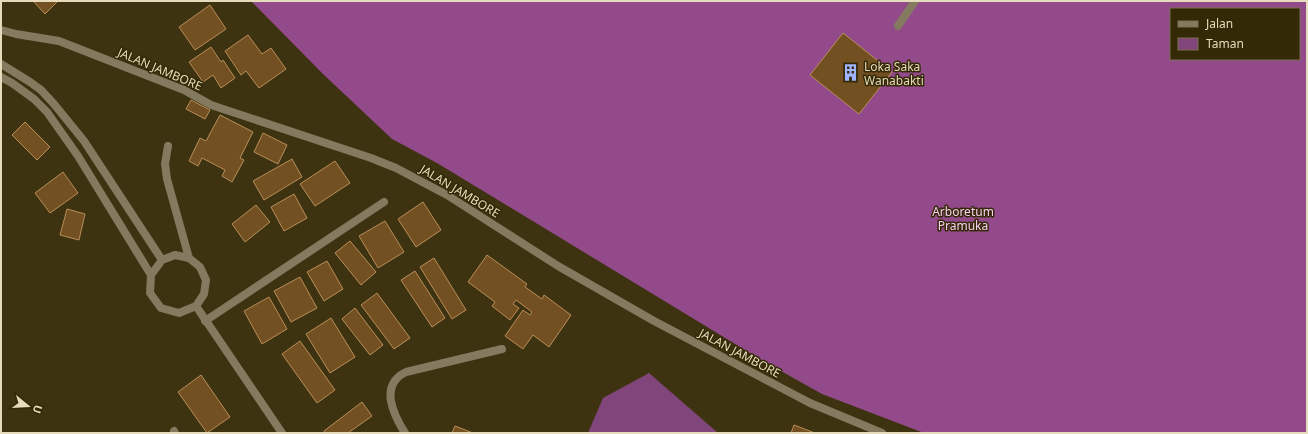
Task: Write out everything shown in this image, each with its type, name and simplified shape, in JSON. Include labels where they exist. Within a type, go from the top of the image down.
[{"type":"street","points":[[898,26],[915,1]]},
{"type":"street","name":"JALAN JAMBORE","points":[[1,30],[59,41],[184,90],[211,104],[371,158],[396,168],[447,195],[558,266],[654,321],[810,403],[882,433]]},
{"type":"street","points":[[1,64],[41,90],[54,104],[84,141],[162,260]]},
{"type":"street","points":[[1,77],[12,83],[47,112],[78,156],[150,275],[150,293],[161,308],[179,313],[196,306],[204,294],[206,280],[200,267],[189,258],[175,255],[162,260],[150,275]]},
{"type":"street","points":[[168,146],[165,164],[167,179],[189,258]]},
{"type":"street","points":[[205,320],[384,202]]},
{"type":"street","points":[[196,306],[282,433]]},
{"type":"street","points":[[405,433],[393,411],[390,395],[393,383],[399,375],[502,349]]},
{"type":"green space","name":"Arboretum Pramuka","points":[[251,1],[1307,1],[1307,433],[924,433],[822,394],[765,362],[437,163],[392,139],[323,74]]},
{"type":"green space","points":[[649,373],[718,433],[588,433],[603,398]]},
{"type":"building","points":[[33,1],[56,1],[57,2],[45,14]]},
{"type":"building","points":[[210,5],[226,29],[195,50],[179,27]]},
{"type":"building","name":"Loka Saka Wanabakti","points":[[843,33],[892,72],[859,114],[810,75]]},
{"type":"building","points":[[248,35],[262,54],[271,48],[286,69],[259,88],[246,71],[241,75],[225,51]]},
{"type":"building","points":[[211,47],[221,62],[223,60],[235,78],[221,88],[213,75],[203,82],[189,62]]},
{"type":"building","points":[[191,100],[210,110],[205,119],[186,109]]},
{"type":"building","points":[[220,115],[253,132],[240,158],[244,160],[232,182],[222,176],[225,170],[202,158],[198,166],[189,161],[200,138],[206,141]]},
{"type":"building","points":[[25,122],[50,147],[37,160],[12,135]]},
{"type":"building","points":[[263,133],[287,145],[278,164],[254,152]]},
{"type":"building","points":[[292,159],[302,177],[264,200],[253,181]]},
{"type":"building","points":[[335,161],[350,183],[315,206],[300,184]]},
{"type":"building","points":[[63,172],[78,193],[50,213],[35,193]]},
{"type":"building","points":[[294,194],[307,218],[284,231],[271,207]]},
{"type":"building","points":[[423,202],[441,230],[416,247],[398,219]]},
{"type":"building","points":[[256,205],[270,222],[245,242],[232,224]]},
{"type":"building","points":[[67,209],[85,214],[79,240],[60,235]]},
{"type":"building","points":[[385,221],[404,252],[378,268],[359,236]]},
{"type":"building","points":[[350,241],[376,272],[361,285],[335,253]]},
{"type":"building","points":[[487,255],[527,284],[525,287],[542,299],[544,295],[571,315],[549,347],[533,335],[523,349],[505,336],[523,310],[530,315],[532,312],[516,300],[513,304],[519,308],[510,320],[492,306],[495,302],[468,282]]},
{"type":"building","points":[[434,258],[466,310],[452,319],[420,267]]},
{"type":"building","points":[[327,261],[343,289],[324,301],[307,272]]},
{"type":"building","points":[[415,271],[445,318],[432,327],[401,280]]},
{"type":"building","points":[[300,277],[317,308],[291,322],[274,291]]},
{"type":"building","points":[[377,293],[410,338],[394,349],[361,305]]},
{"type":"building","points":[[269,297],[287,329],[262,344],[244,311]]},
{"type":"building","points":[[355,308],[383,345],[370,355],[342,319]]},
{"type":"building","points":[[331,318],[355,357],[330,373],[306,334]]},
{"type":"building","points":[[300,341],[335,390],[317,403],[282,354]]},
{"type":"building","points":[[201,375],[230,417],[207,433],[178,392]]},
{"type":"building","points":[[362,402],[372,416],[348,433],[325,433],[324,431]]},
{"type":"building","points":[[794,425],[815,433],[791,433]]},
{"type":"building","points":[[455,426],[473,433],[452,433]]},
{"type":"place","name":"Loka Saka Wanabakti","points":[[851,73]]}]
